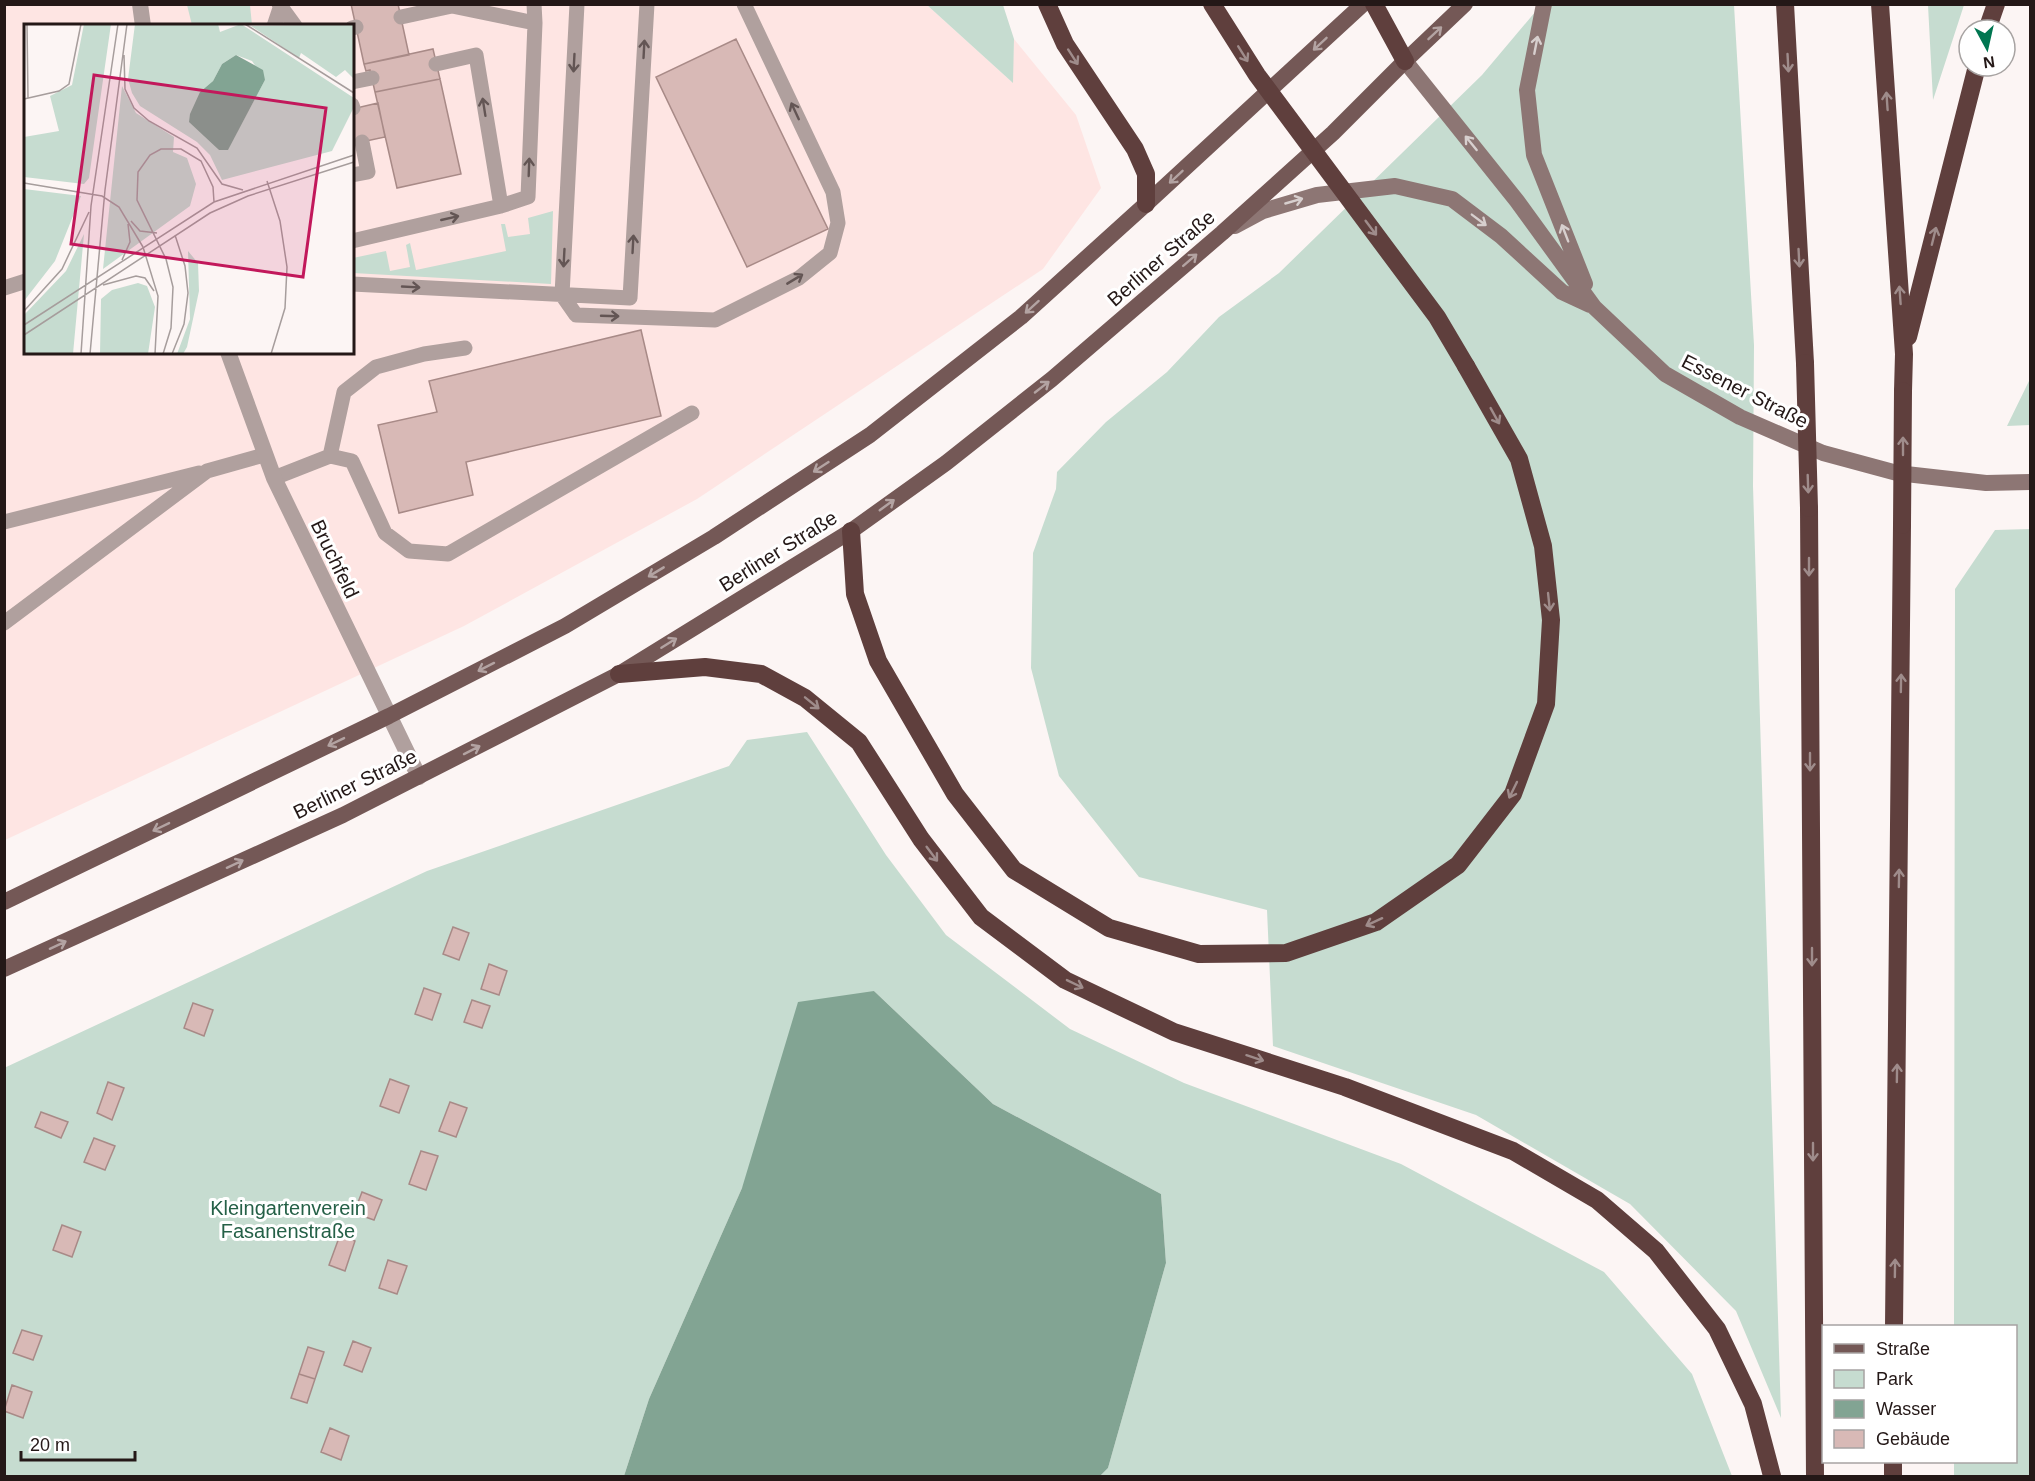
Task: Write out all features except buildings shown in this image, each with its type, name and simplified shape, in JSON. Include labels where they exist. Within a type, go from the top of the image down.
[{"type":"highway","points":[[1047,4],[1065,44],[1135,149],[1146,174],[1146,204]]},
{"type":"highway","points":[[851,531],[855,594],[878,661],[955,794],[1014,870],[1109,928],[1199,954],[1286,953],[1376,922],[1458,866],[1513,794],[1546,704],[1551,620],[1543,546],[1519,459],[1437,317],[1257,75],[1212,4]]},
{"type":"highway","points":[[1374,4],[1405,61]]},
{"type":"highway","points":[[1785,4],[1804,363],[1809,508],[1815,1476]]},
{"type":"highway","points":[[1880,4],[1904,354],[1894,1325]]},
{"type":"highway","points":[[1904,354],[1974,78]]},
{"type":"highway","points":[[619,674],[705,666],[761,674],[805,698],[859,742],[921,839],[981,917],[1065,980],[1174,1032],[1345,1087],[1513,1151],[1597,1200],[1656,1251],[1717,1329],[1753,1404],[1772,1476]]},
{"type":"main road","points":[[4,902],[389,716],[565,626],[714,537],[870,435],[1021,317],[1363,4]]},
{"type":"main road","name":"Berliner Straße","points":[[4,969],[332,820],[619,674],[851,531],[946,463],[1052,379],[1222,233],[1333,133],[1465,4]]},
{"type":"main road","points":[[1544,4],[1527,90],[1534,155],[1594,307]]},
{"type":"main road","name":"Essener Straße","points":[[1405,61],[1517,201],[1594,307],[1665,374],[1740,417],[1823,453],[1897,473],[1986,483],[2031,482]]},
{"type":"main road","points":[[1222,233],[1263,211],[1317,195],[1395,186],[1452,200],[1501,236],[1562,292],[1594,307]]},
{"type":"street","points":[[140,4],[143,24]]},
{"type":"street","name":"Bruchfeld","points":[[229,354],[274,478],[419,777]]},
{"type":"lane","points":[[354,242],[501,206],[528,196],[534,4]]},
{"type":"lane","points":[[577,4],[562,295],[576,315],[716,320],[799,278],[830,253],[838,223],[833,192],[744,4]]},
{"type":"lane","points":[[354,284],[630,298],[647,4]]},
{"type":"lane","points":[[274,24],[279,6]]},
{"type":"lane","points":[[279,6],[294,24]]},
{"type":"lane","points":[[401,17],[452,6],[535,23]]},
{"type":"lane","points":[[436,64],[476,55],[501,206]]},
{"type":"lane","points":[[354,82],[372,78]]},
{"type":"lane","points":[[354,175],[368,172],[362,142]]},
{"type":"lane","points":[[4,288],[24,281]]},
{"type":"lane","points":[[330,456],[344,392],[376,368],[424,354],[465,348]]},
{"type":"lane","points":[[274,478],[330,456],[352,461],[385,533],[410,551],[448,554],[692,412]]},
{"type":"lane","points":[[4,522],[264,455]]},
{"type":"lane","points":[[4,623],[207,471]]},
{"type":"shaded area","points":[[4,5],[927,5],[1012,82],[1014,39],[1076,115],[1101,188],[1043,269],[697,499],[464,626],[5,840]]},
{"type":"green space","points":[[187,5],[250,5],[252,24],[192,24]]},
{"type":"green space","points":[[927,5],[1003,5],[1014,39],[1013,83]]},
{"type":"green space","points":[[1541,5],[1734,5],[1754,345],[1753,486],[1781,1418],[1736,1311],[1630,1204],[1476,1115],[1273,1046],[1267,910],[1139,877],[1059,776],[1031,668],[1033,553],[1056,489],[1057,472],[1106,422],[1167,372],[1219,317],[1279,273],[1482,75]]},
{"type":"green space","points":[[1928,5],[1964,5],[1960,18],[1957,18],[1957,26],[1933,100]]},
{"type":"green space","points":[[553,211],[551,284],[354,273],[354,258],[386,251],[390,271],[410,267],[406,245],[410,243],[416,270],[506,251],[501,224],[505,224],[508,237],[530,234],[528,218]]},
{"type":"green space","points":[[2030,374],[2030,425],[2007,426],[2029,381]]},
{"type":"green space","points":[[2030,529],[2030,1476],[1954,1476],[1954,1463],[2017,1463],[2017,1325],[1954,1325],[1955,589],[1995,530]]},
{"type":"green space","name":"Kleingartenverein Fasanenstraße","points":[[807,732],[886,855],[946,935],[1070,1029],[1184,1083],[1401,1164],[1604,1272],[1692,1374],[1732,1476],[1100,1476],[1108,1468],[1166,1263],[1161,1194],[993,1104],[874,991],[742,1188],[649,1399],[624,1476],[5,1476],[4,1068],[427,871],[729,766],[747,740]]},
{"type":"water","points":[[874,991],[993,1104],[1161,1194],[1166,1263],[1108,1468],[1100,1476],[624,1476],[649,1399],[742,1188],[798,1002]]}]
